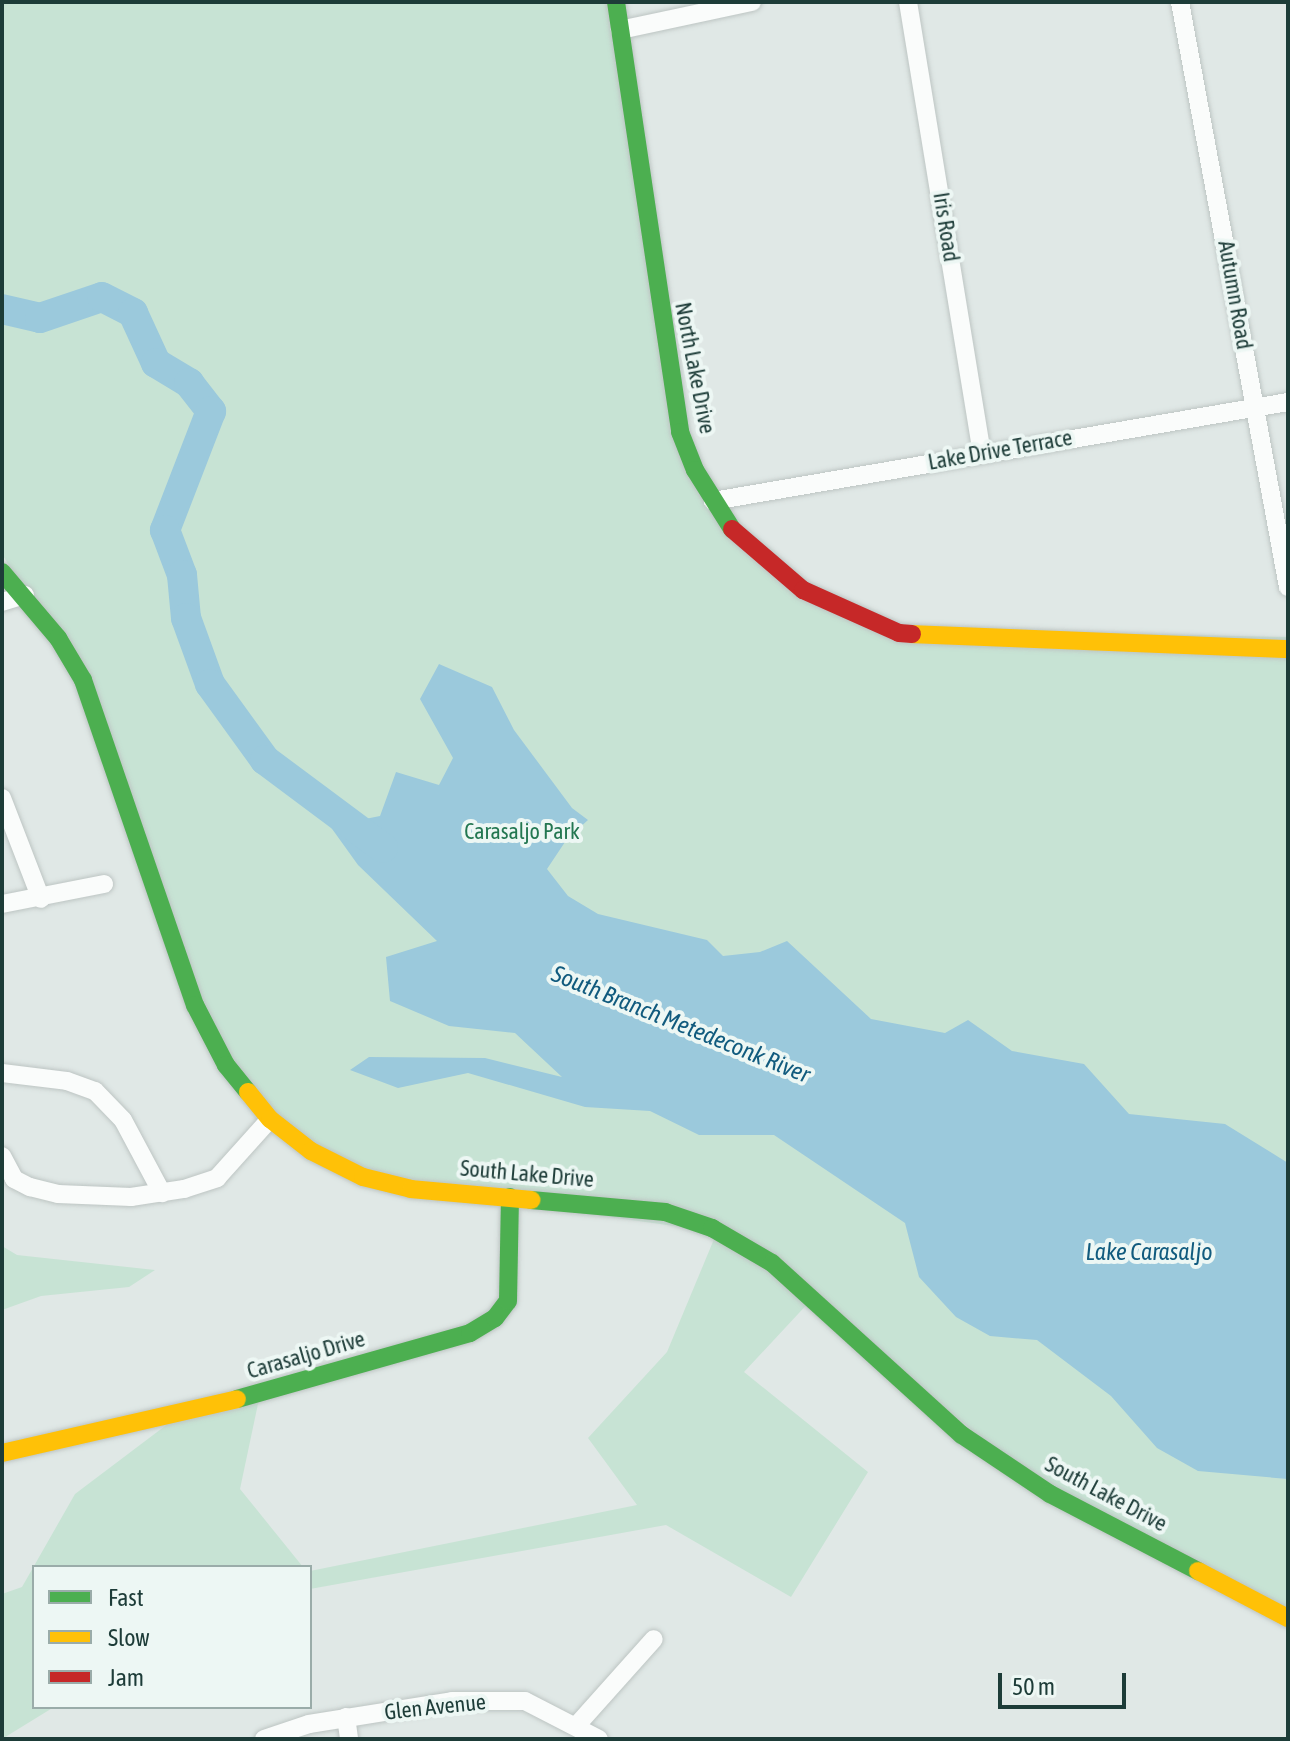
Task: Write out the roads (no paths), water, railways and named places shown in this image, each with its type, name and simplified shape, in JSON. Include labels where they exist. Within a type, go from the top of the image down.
[{"type":"street","name":"North Lake Drive","points":[[616,2],[680,432],[728,526],[803,590],[899,633],[1288,649]]},
{"type":"street","points":[[620,30],[752,2]]},
{"type":"street","name":"Iris Road","points":[[908,2],[982,452]]},
{"type":"street","name":"Autumn Road","points":[[1180,2],[1288,587]]},
{"type":"street","name":"Lake Drive Terrace","points":[[713,501],[982,452],[1288,402]]},
{"type":"street","name":"South Lake Drive","points":[[2,572],[25,595],[83,680],[195,1005],[226,1065],[270,1119],[311,1151],[363,1177],[411,1189],[665,1212],[712,1228],[772,1263],[962,1435],[1050,1494],[1288,1618]]},
{"type":"street","points":[[2,602],[25,595]]},
{"type":"street","points":[[2,798],[41,899]]},
{"type":"street","points":[[2,904],[41,899],[104,884]]},
{"type":"street","points":[[2,1073],[67,1081],[95,1091],[123,1120],[162,1193]]},
{"type":"street","points":[[2,1156],[14,1179],[58,1194],[162,1193],[217,1178],[270,1119]]},
{"type":"street","name":"Carasaljo Drive","points":[[2,1453],[242,1398],[470,1333],[495,1318],[508,1301],[510,1197]]},
{"type":"street","points":[[577,1725],[654,1639]]},
{"type":"street","name":"Glen Avenue","points":[[264,1739],[346,1717],[452,1701],[525,1701],[577,1725],[599,1739]]},
{"type":"street","points":[[346,1717],[349,1739]]},
{"type":"water","name":"Lake Carasaljo","points":[[439,664],[492,687],[514,730],[572,808],[588,820],[567,839],[547,869],[568,896],[598,914],[707,940],[723,956],[760,952],[787,941],[871,1019],[945,1033],[968,1020],[1012,1051],[1084,1064],[1129,1114],[1225,1124],[1288,1163],[1288,1479],[1198,1471],[1157,1448],[1111,1396],[1037,1340],[990,1336],[956,1317],[919,1277],[905,1223],[774,1135],[699,1135],[650,1111],[585,1107],[468,1073],[398,1088],[350,1070],[369,1057],[485,1058],[562,1077],[515,1033],[449,1026],[390,1001],[386,957],[437,941],[358,865],[330,826],[380,816],[396,772],[439,785],[453,758],[420,699]]},
{"type":"waterway","name":"South Branch Metedeconk River","points":[[2,309],[40,318],[102,297],[133,313],[156,363],[189,383],[211,411],[165,530],[182,575],[186,618],[210,684],[265,760],[383,848]]},
{"type":"park label","name":"Carasaljo Park","points":[[522,832]]}]
